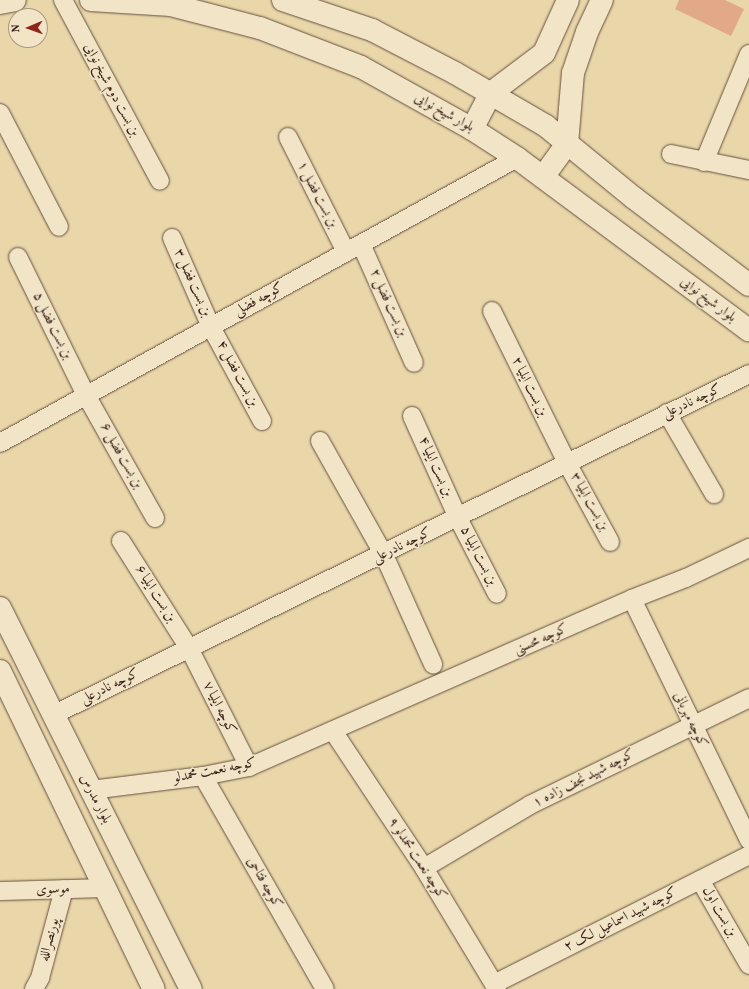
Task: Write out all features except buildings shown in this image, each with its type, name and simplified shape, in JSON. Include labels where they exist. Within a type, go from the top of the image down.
[{"type":"main road","points":[[0,3],[15,0]]},
{"type":"main road","name":"بلوار شیخ نوایی","points":[[91,0],[171,5],[260,28],[361,67],[472,129],[517,158],[749,330]]},
{"type":"main road","points":[[283,0],[372,30],[491,93],[546,126],[567,144],[749,285]]},
{"type":"main road","points":[[472,129],[491,93],[544,53],[568,0]]},
{"type":"main road","points":[[543,177],[567,144],[573,73],[602,0]]},
{"type":"main road","name":"بلوار مدرس","points":[[0,608],[191,989]]},
{"type":"main road","name":"بلوار مدرس","points":[[0,671],[154,989]]},
{"type":"street","name":"بن بست دوم شیخ نوایی","points":[[64,0],[160,181]]},
{"type":"street","points":[[704,162],[749,54]]},
{"type":"street","points":[[0,114],[59,227]]},
{"type":"street","name":"بن بست فضل ۱","points":[[288,137],[346,252]]},
{"type":"street","points":[[670,154],[749,170]]},
{"type":"street","name":"کوچه فضلی","points":[[0,443],[517,158]]},
{"type":"street","name":"۳ بن بست فضل","points":[[172,238],[211,327]]},
{"type":"street","name":"۲ بن بست فضل","points":[[361,244],[414,363]]},
{"type":"street","name":"۵ بن بست فضل","points":[[18,257],[86,395]]},
{"type":"street","name":"بن بست ایلیا ۲","points":[[492,311],[567,463]]},
{"type":"street","name":"۴ بن بست فضل","points":[[211,327],[262,421]]},
{"type":"street","name":"کوچه نادرعلی","points":[[53,715],[384,555],[667,413],[749,374]]},
{"type":"street","name":"۶ بن بست فضل","points":[[86,395],[155,518]]},
{"type":"street","points":[[667,413],[714,494]]},
{"type":"street","name":"۴ بن بست ایلیا","points":[[412,416],[458,518]]},
{"type":"street","points":[[320,441],[384,555],[433,664]]},
{"type":"street","name":"۳ بن بست ایلیا","points":[[567,463],[610,542]]},
{"type":"street","name":"۵ بن بست ایلیا","points":[[458,518],[497,594]]},
{"type":"street","name":"۶ بن بست ایلیا","points":[[121,540],[189,648]]},
{"type":"street","name":"کوچه محسنی","points":[[333,731],[632,599],[686,578],[749,548]]},
{"type":"street","name":"کوچه مهربانی","points":[[632,599],[749,840]]},
{"type":"street","name":"۷ کوچه ایلیا","points":[[189,648],[249,767]]},
{"type":"street","name":"کوچه شهید نجف زاده ۱","points":[[424,868],[530,805],[749,698]]},
{"type":"street","name":"کوچه نعمت محمدلو","points":[[91,790],[203,776],[249,767],[333,731]]},
{"type":"street","name":"کوچه نعمت محمدلو ۹","points":[[333,731],[424,868],[495,987]]},
{"type":"street","name":"کوچه فتاحی","points":[[203,776],[325,989]]},
{"type":"street","name":"کوچه شهید اسماعیل لک ۲","points":[[495,987],[749,855]]},
{"type":"street","name":"بن بست اول","points":[[700,880],[749,965]]},
{"type":"street","name":"موسوی","points":[[0,891],[105,888]]},
{"type":"street","name":"پورنصرالله","points":[[34,989],[40,978],[64,889]]}]
